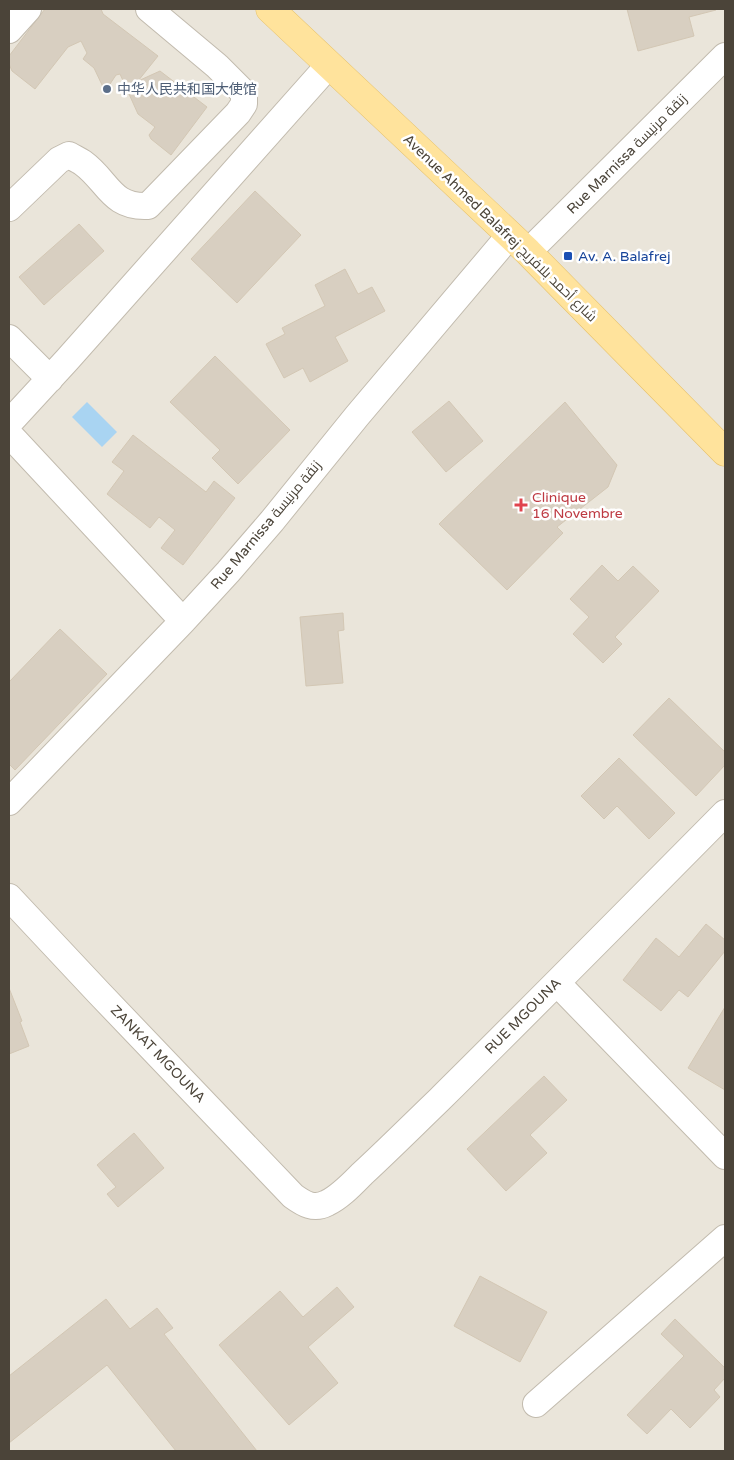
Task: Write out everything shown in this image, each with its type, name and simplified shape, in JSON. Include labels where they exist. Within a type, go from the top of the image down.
[{"type":"main road","name":"Avenue Ahmed Balafrej شارع أحمد بلافريج","points":[[270,9],[518,244],[725,452]]},
{"type":"street","points":[[9,30],[28,9]]},
{"type":"street","points":[[12,198],[59,160],[69,155],[84,163],[120,201],[136,207],[148,206],[238,113],[244,104],[244,93],[217,66],[150,9]]},
{"type":"street","name":"Rue Marnissa زنقة مرنيسة","points":[[9,802],[183,622],[272,521],[357,416],[518,244],[725,56]]},
{"type":"street","points":[[9,423],[329,65]]},
{"type":"street","points":[[9,338],[50,378]]},
{"type":"street","points":[[9,434],[183,622]]},
{"type":"street","name":"RUE MGOUNA","points":[[312,1206],[321,1206],[329,1202],[390,1148],[725,813]]},
{"type":"street","name":"ZANKAT MGOUNA","points":[[9,896],[274,1176],[302,1203],[312,1206]]},
{"type":"street","points":[[556,983],[725,1156]]},
{"type":"street","points":[[536,1404],[725,1238]]},
{"type":"shaded area","points":[[9,9],[725,9],[725,1451],[9,1451]]},
{"type":"water","points":[[87,402],[117,432],[102,447],[72,417]]},
{"type":"building","points":[[45,9],[101,9],[103,14],[158,56],[138,81],[160,71],[207,107],[171,155],[151,139],[149,135],[155,127],[138,114],[120,74],[116,75],[110,84],[103,87],[94,68],[83,59],[87,53],[81,41],[68,47],[35,89],[12,71],[9,64],[9,56]]},
{"type":"building","points":[[627,9],[716,10],[689,17],[694,36],[638,51]]},
{"type":"building","points":[[255,191],[301,235],[237,303],[191,259]]},
{"type":"building","points":[[79,224],[104,251],[44,305],[19,277]]},
{"type":"building","points":[[345,269],[358,294],[372,287],[385,311],[335,337],[348,361],[310,382],[303,368],[284,378],[266,344],[285,334],[282,328],[325,306],[315,285]]},
{"type":"building","points":[[215,356],[290,430],[238,484],[212,458],[220,450],[170,402]]},
{"type":"building","points":[[449,401],[483,441],[446,472],[412,432]]},
{"type":"building","name":"Clinique 16 Novembre","points":[[565,402],[617,465],[608,487],[557,527],[563,533],[507,590],[439,524]]},
{"type":"building","points":[[133,435],[206,492],[214,481],[235,498],[183,565],[161,548],[175,530],[159,517],[150,528],[107,494],[124,471],[112,462]]},
{"type":"building","points":[[602,565],[618,581],[633,566],[659,591],[615,637],[622,644],[603,663],[573,634],[589,617],[570,599]]},
{"type":"building","points":[[343,613],[344,630],[338,631],[343,683],[306,686],[300,617]]},
{"type":"building","points":[[60,629],[107,674],[15,770],[9,764],[9,682]]},
{"type":"building","points":[[669,698],[725,752],[725,765],[696,796],[633,735]]},
{"type":"building","points":[[619,758],[675,813],[649,839],[617,806],[604,819],[581,796]]},
{"type":"building","points":[[706,924],[725,940],[725,951],[688,997],[679,990],[661,1011],[623,980],[656,938],[679,957]]},
{"type":"building","points":[[9,988],[22,1021],[20,1022],[29,1046],[9,1054]]},
{"type":"building","points":[[725,1007],[725,1090],[688,1068]]},
{"type":"building","points":[[544,1076],[567,1100],[530,1135],[547,1153],[506,1191],[467,1149]]},
{"type":"building","points":[[134,1133],[164,1168],[118,1207],[107,1194],[116,1187],[97,1165]]},
{"type":"building","points":[[480,1276],[547,1312],[520,1362],[454,1326]]},
{"type":"building","points":[[337,1287],[354,1307],[308,1347],[338,1383],[289,1425],[219,1345],[280,1291],[303,1317]]},
{"type":"building","points":[[106,1299],[130,1329],[157,1308],[173,1328],[164,1334],[257,1451],[176,1451],[107,1365],[9,1443],[9,1376]]},
{"type":"building","points":[[675,1319],[725,1368],[725,1378],[714,1390],[720,1397],[690,1428],[671,1409],[647,1434],[627,1415],[684,1356],[661,1334]]},
{"type":"place","name":"中华人民共和国大使馆","points":[[107,89]]},
{"type":"place","name":"Av. A. Balafrej","points":[[568,256]]},
{"type":"place","name":"Clinique 16 Novembre","points":[[521,505]]}]
